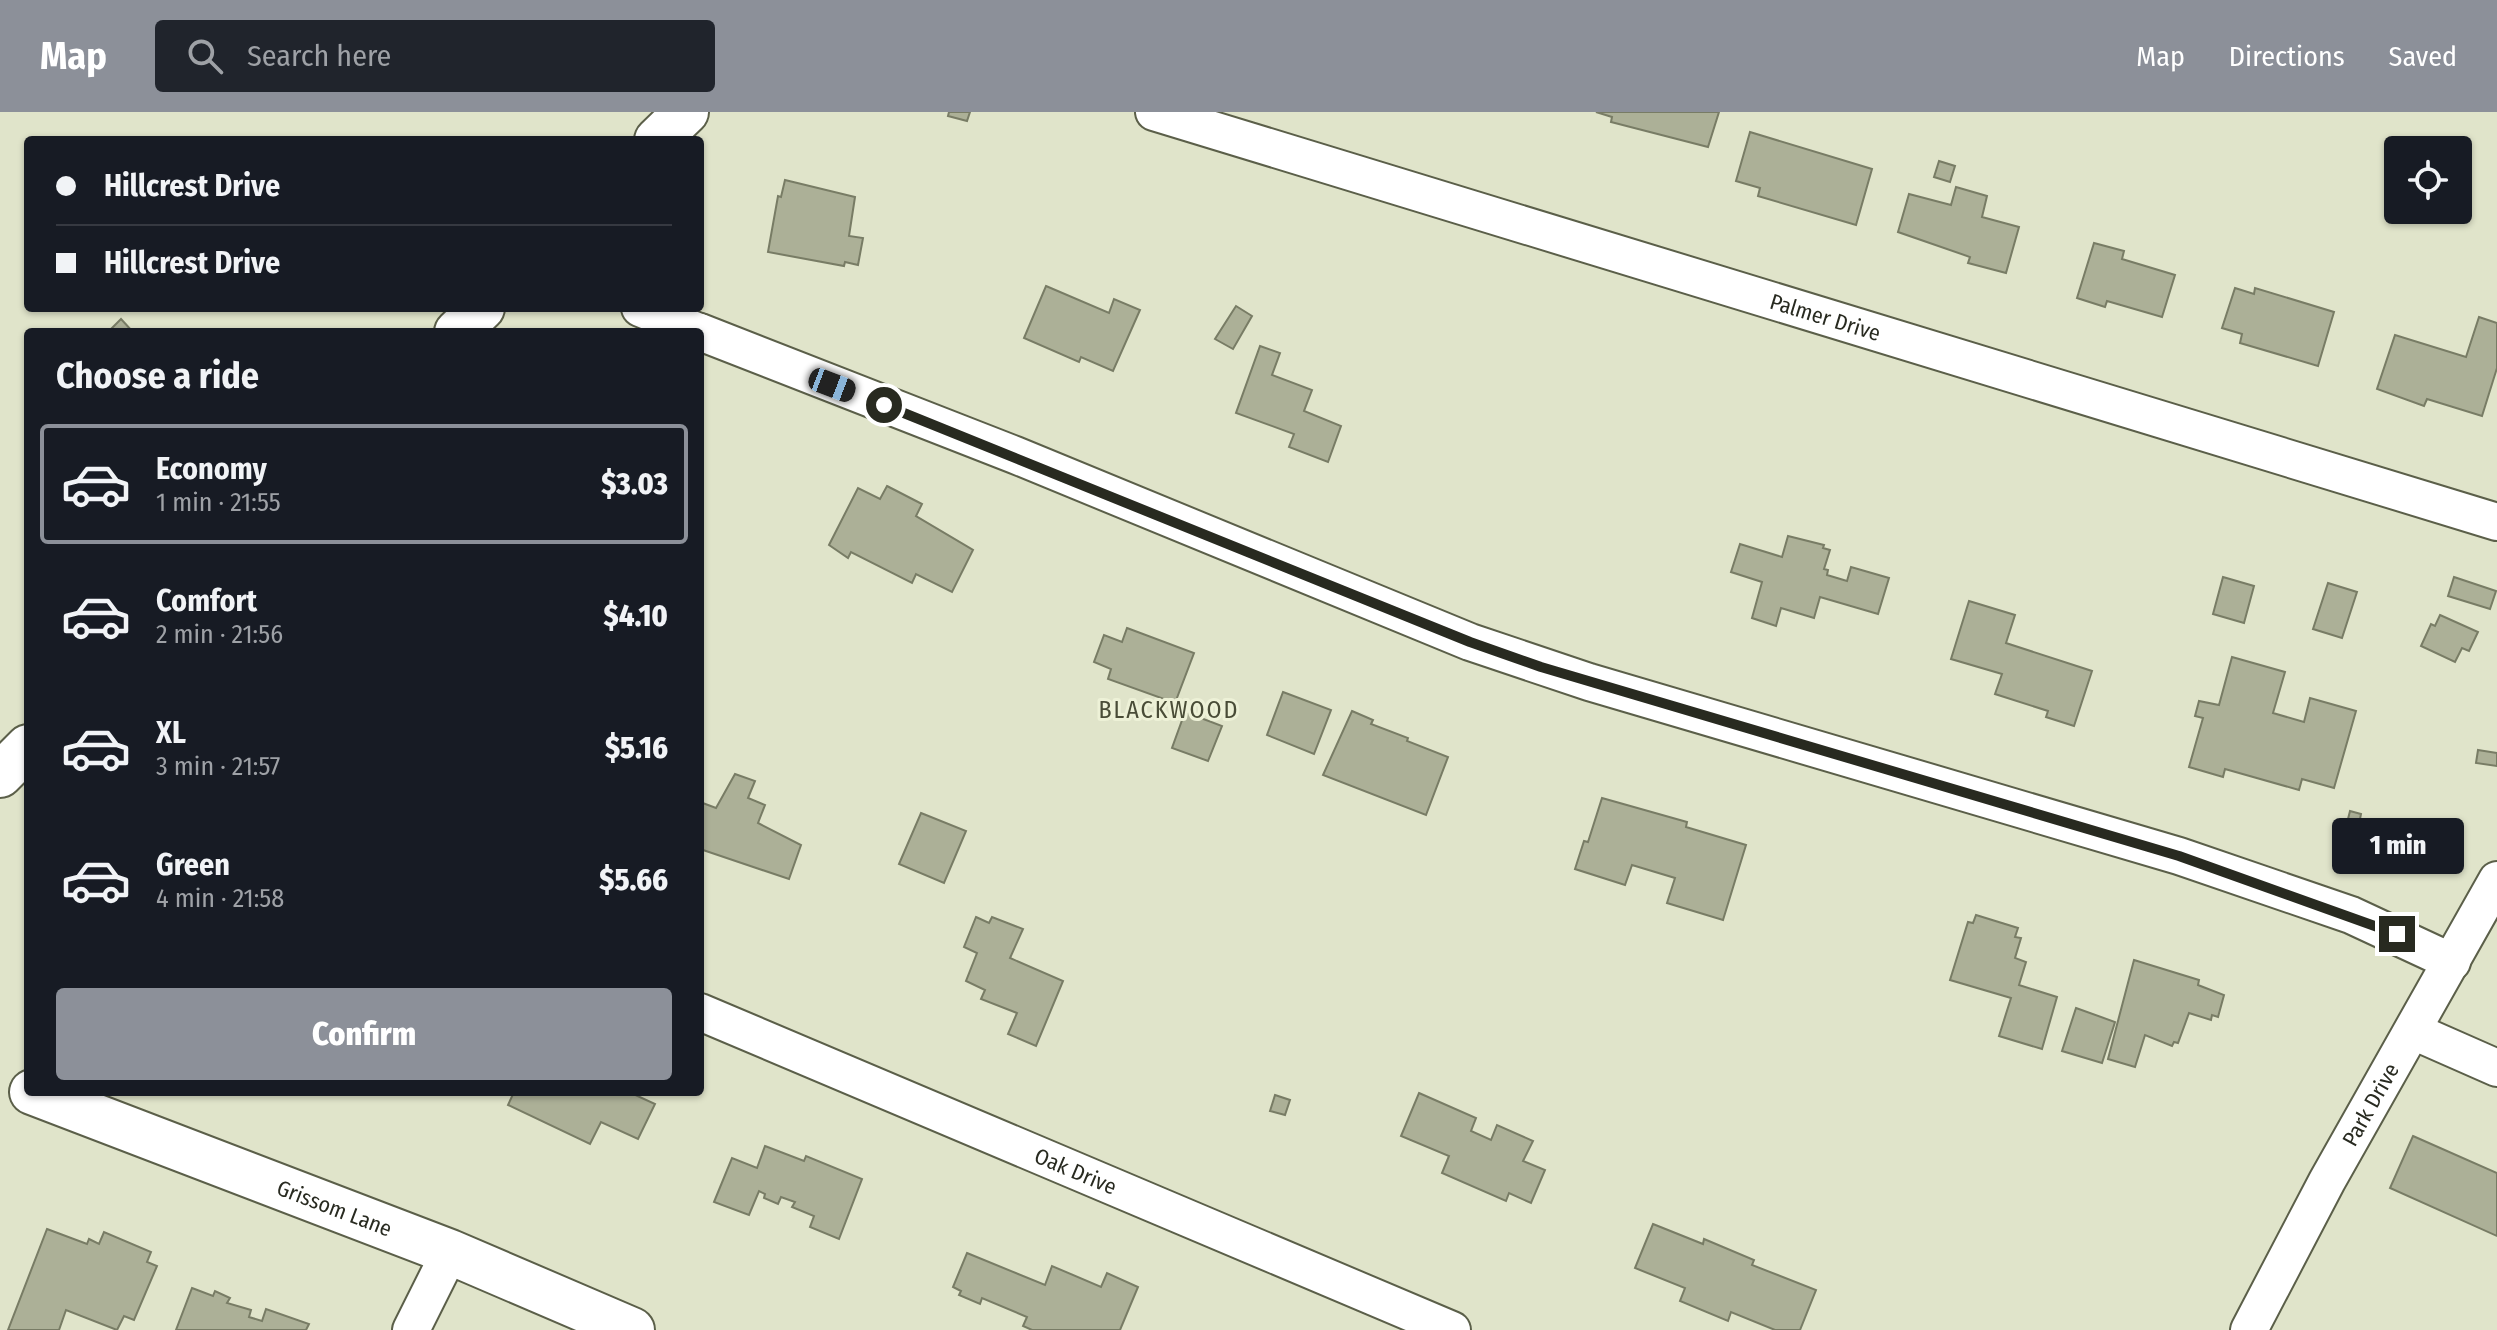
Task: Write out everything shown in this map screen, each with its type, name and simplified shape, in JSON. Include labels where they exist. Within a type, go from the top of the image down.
[{"type":"street","points":[[661,136],[686,112]]},
{"type":"street","name":"Palmer Drive","points":[[1154,112],[2497,522]]},
{"type":"street","points":[[461,328],[478,312]]},
{"type":"street","points":[[650,312],[690,328]]},
{"type":"street","points":[[704,334],[1015,455],[1470,642],[1589,682],[2222,869],[2351,915],[2452,962]]},
{"type":"street","points":[[0,775],[24,751]]},
{"type":"street","name":"Park Drive","points":[[2249,1330],[2327,1181],[2497,880]]},
{"type":"street","name":"Oak Drive","points":[[704,1014],[1452,1330]]},
{"type":"street","points":[[2413,1031],[2497,1068]]},
{"type":"street","name":"Grissom Lane","points":[[0,1080],[24,1089]]},
{"type":"street","name":"Grissom Lane","points":[[43,1096],[450,1252],[632,1330]]},
{"type":"street","points":[[411,1330],[450,1252]]},
{"type":"building","points":[[949,112],[970,112],[967,121],[948,116]]},
{"type":"building","points":[[1596,112],[1719,112],[1708,147],[1611,122],[1612,117]]},
{"type":"building","points":[[1750,132],[1872,169],[1856,225],[1758,196],[1760,188],[1736,181]]},
{"type":"building","points":[[1939,161],[1955,166],[1950,182],[1934,177]]},
{"type":"building","points":[[785,180],[855,197],[849,236],[863,238],[858,265],[845,262],[844,266],[768,252],[778,196],[781,197]]},
{"type":"building","points":[[1956,187],[1987,196],[1982,217],[2019,227],[2006,273],[1968,263],[1970,257],[1898,232],[1909,194],[1951,205]]},
{"type":"building","points":[[2094,243],[2124,251],[2122,259],[2175,275],[2162,317],[2107,301],[2105,307],[2077,298]]},
{"type":"building","points":[[1046,286],[1109,313],[1114,299],[1140,310],[1113,371],[1081,357],[1079,362],[1024,338]]},
{"type":"building","points":[[2235,288],[2254,294],[2255,288],[2334,312],[2318,366],[2240,343],[2242,334],[2222,328]]},
{"type":"building","points":[[1236,306],[1252,316],[1233,349],[1215,339]]},
{"type":"building","points":[[2479,317],[2497,323],[2497,368],[2482,416],[2427,399],[2424,406],[2377,389],[2395,335],[2466,357]]},
{"type":"building","points":[[121,319],[129,328],[112,328]]},
{"type":"building","points":[[1260,346],[1280,353],[1272,375],[1312,390],[1304,411],[1341,426],[1328,462],[1289,447],[1294,434],[1236,413]]},
{"type":"building","points":[[887,486],[922,504],[916,516],[973,550],[952,592],[916,574],[912,583],[851,552],[848,558],[829,545],[858,488],[880,499]]},
{"type":"building","points":[[1788,536],[1824,545],[1823,548],[1830,550],[1824,569],[1828,570],[1827,575],[1847,581],[1851,567],[1889,578],[1878,614],[1820,597],[1814,618],[1781,608],[1776,626],[1752,618],[1762,582],[1731,572],[1740,544],[1782,557]]},
{"type":"building","points":[[2223,577],[2254,586],[2244,623],[2213,614]]},
{"type":"building","points":[[2454,577],[2496,591],[2490,609],[2448,596]]},
{"type":"building","points":[[2328,583],[2357,592],[2342,638],[2313,629]]},
{"type":"building","points":[[1969,601],[2015,615],[2006,643],[2092,671],[2074,726],[2046,717],[2048,711],[1995,694],[2002,674],[1951,659]]},
{"type":"building","points":[[2440,615],[2478,632],[2469,651],[2462,648],[2455,662],[2421,646],[2431,624],[2435,626]]},
{"type":"building","points":[[1127,628],[1194,653],[1175,703],[1108,679],[1111,669],[1094,662],[1104,635],[1122,642]]},
{"type":"building","points":[[2232,657],[2285,672],[2273,713],[2304,722],[2310,698],[2356,711],[2334,788],[2302,779],[2299,790],[2225,769],[2223,777],[2189,767],[2203,718],[2195,716],[2199,701],[2219,705]]},
{"type":"building","points":[[1283,692],[1331,710],[1314,754],[1267,735]]},
{"type":"building","points":[[1352,711],[1373,720],[1371,724],[1448,757],[1426,815],[1323,775]]},
{"type":"building","points":[[1185,712],[1222,726],[1208,761],[1172,748]]},
{"type":"building","points":[[2478,750],[2497,753],[2497,766],[2476,763]]},
{"type":"building","points":[[735,774],[755,781],[748,798],[765,805],[758,823],[801,845],[789,879],[704,850],[704,804],[716,808]]},
{"type":"building","points":[[1602,798],[1687,822],[1686,827],[1746,845],[1723,920],[1667,903],[1675,878],[1632,865],[1625,885],[1575,869],[1584,841],[1588,842]]},
{"type":"building","points":[[2350,811],[2361,814],[2358,829],[2346,827]]},
{"type":"building","points":[[921,813],[966,831],[944,883],[899,864]]},
{"type":"building","points":[[1976,915],[2018,928],[2015,937],[2021,938],[2015,958],[2026,962],[2019,985],[2057,997],[2042,1049],[1999,1036],[2011,998],[1950,980],[1968,922],[1973,923]]},
{"type":"building","points":[[976,917],[989,923],[992,917],[1023,929],[1010,958],[1063,981],[1036,1046],[1008,1034],[1017,1013],[981,999],[985,990],[966,981],[977,953],[964,947]]},
{"type":"building","points":[[2134,960],[2199,980],[2198,985],[2224,995],[2218,1017],[2212,1015],[2211,1020],[2189,1013],[2178,1043],[2174,1042],[2172,1046],[2145,1035],[2135,1067],[2108,1059]]},
{"type":"building","points":[[2076,1008],[2115,1022],[2102,1063],[2062,1051]]},
{"type":"building","points":[[1419,1093],[1476,1118],[1471,1131],[1491,1140],[1497,1125],[1533,1141],[1523,1161],[1545,1170],[1531,1203],[1509,1193],[1506,1201],[1442,1173],[1449,1156],[1401,1136]]},
{"type":"building","points":[[1275,1095],[1290,1100],[1285,1115],[1270,1111]]},
{"type":"building","points":[[512,1096],[638,1096],[655,1104],[638,1139],[601,1122],[590,1144],[508,1105]]},
{"type":"building","points":[[2413,1136],[2497,1173],[2497,1236],[2390,1188]]},
{"type":"building","points":[[765,1146],[804,1161],[806,1156],[862,1179],[839,1239],[810,1227],[814,1216],[792,1207],[795,1202],[781,1197],[778,1204],[764,1198],[765,1194],[759,1191],[749,1215],[714,1202],[732,1158],[757,1168]]},
{"type":"building","points":[[1653,1224],[1703,1244],[1704,1239],[1754,1260],[1752,1265],[1816,1290],[1800,1330],[1775,1330],[1731,1312],[1728,1321],[1680,1301],[1685,1288],[1635,1268]]},
{"type":"building","points":[[47,1229],[87,1244],[89,1239],[99,1244],[104,1232],[151,1252],[147,1262],[157,1266],[134,1320],[124,1316],[117,1330],[66,1310],[59,1330],[8,1330]]},
{"type":"building","points":[[967,1253],[1045,1285],[1052,1266],[1101,1287],[1107,1273],[1138,1287],[1120,1330],[1032,1330],[1023,1326],[1027,1317],[982,1298],[980,1304],[959,1295],[961,1291],[953,1287]]},
{"type":"building","points":[[192,1288],[213,1296],[215,1291],[230,1298],[227,1303],[251,1310],[249,1317],[262,1321],[266,1309],[309,1324],[306,1330],[176,1330]]},
{"type":"district","name":"BLACKWOOD","points":[[1169,710]]},
{"type":"route","points":[[884,405],[1015,455],[1470,642],[1541,667],[2071,822],[2250,879],[2397,934]]}]
